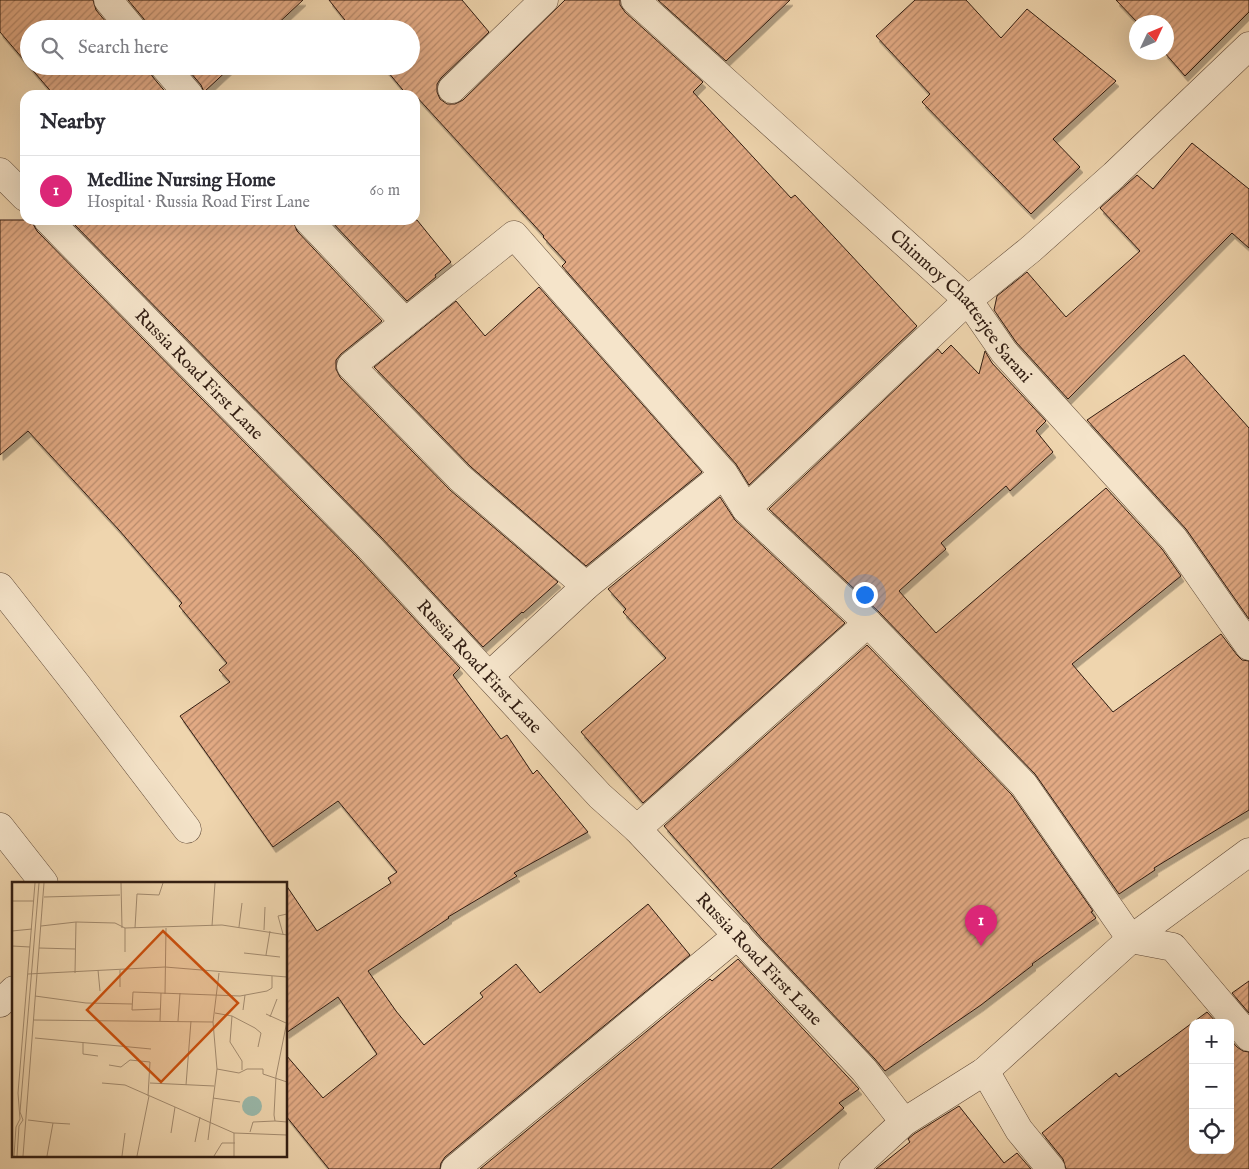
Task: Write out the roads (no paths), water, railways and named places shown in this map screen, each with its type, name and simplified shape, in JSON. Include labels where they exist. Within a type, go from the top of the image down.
[{"type":"street","points":[[108,0],[125,20]]},
{"type":"street","points":[[452,89],[544,0]]},
{"type":"street","name":"Chinmoy Chatterjee Sarani","points":[[635,0],[968,300],[1004,352],[1174,539],[1249,646]]},
{"type":"street","points":[[746,509],[968,300],[1031,249],[1114,175],[1249,46]]},
{"type":"street","points":[[172,75],[185,90]]},
{"type":"street","points":[[0,172],[20,192]]},
{"type":"street","name":"Russia Road First Lane","points":[[53,225],[370,548],[600,796],[637,829],[738,935],[864,1070],[904,1122]]},
{"type":"street","points":[[313,225],[405,322]]},
{"type":"street","points":[[586,586],[460,478],[351,366],[514,235],[724,474],[746,509],[868,623],[1024,785],[1131,939],[1173,947],[1249,1037]]},
{"type":"street","points":[[489,676],[586,586],[724,474]]},
{"type":"street","points":[[0,587],[186,829]]},
{"type":"street","points":[[637,829],[868,623]]},
{"type":"street","points":[[0,827],[43,882]]},
{"type":"street","points":[[854,1169],[904,1122],[985,1071],[1131,939],[1249,852]]},
{"type":"street","points":[[455,1169],[738,935]]},
{"type":"street","points":[[0,1003],[12,992]]},
{"type":"street","points":[[985,1071],[1019,1130],[1051,1169]]},
{"type":"place","name":"Medline Nursing Home","points":[[981,946]]}]
